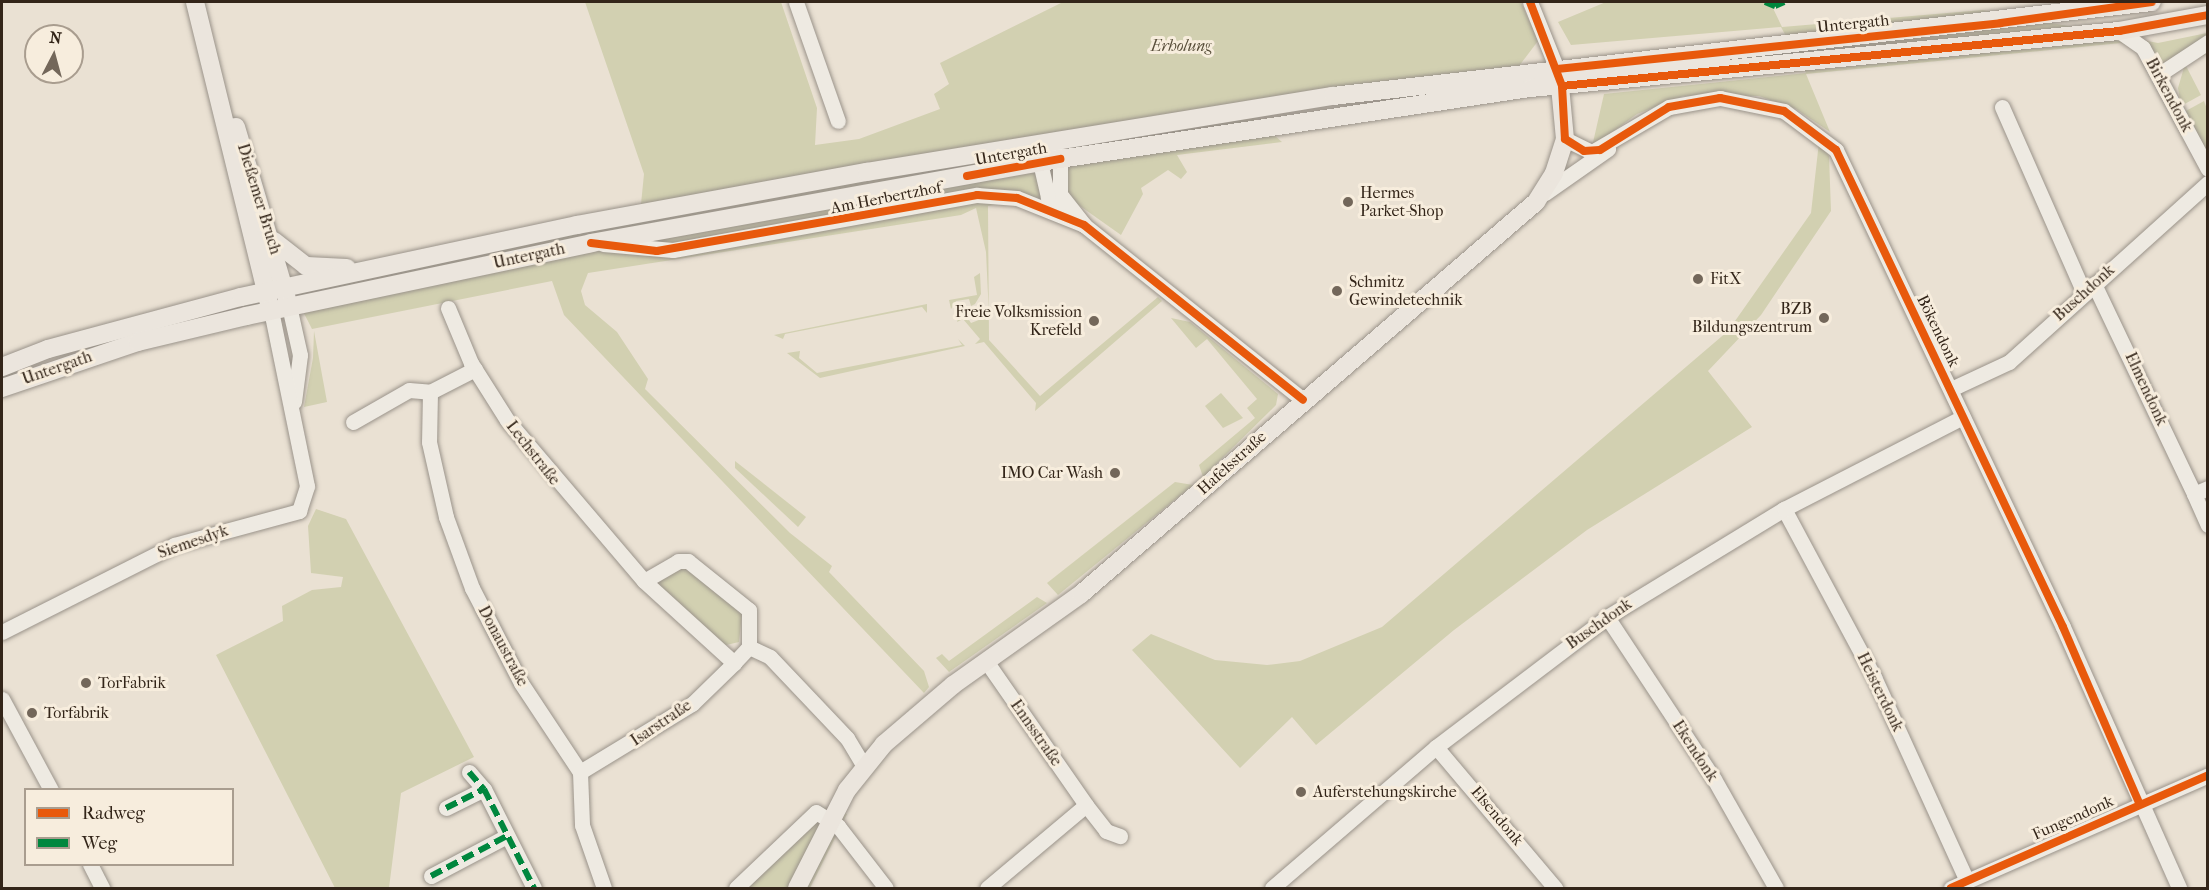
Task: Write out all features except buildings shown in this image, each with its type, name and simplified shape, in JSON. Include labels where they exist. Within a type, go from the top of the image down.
[{"type":"main road","name":"Dießemer Bruch","points":[[195,2],[222,94],[273,239],[288,298]]},
{"type":"main road","name":"Untergath","points":[[2,367],[99,334],[1040,162],[1560,77],[2152,2]]},
{"type":"main road","name":"Untergath","points":[[288,298],[391,264],[711,199],[1333,96],[2120,31],[2208,15]]},
{"type":"main road","name":"Hafelsstraße","points":[[797,888],[831,819],[863,765],[987,662],[1081,594],[1303,400],[1536,202],[1554,173],[1565,139],[1560,77]]},
{"type":"main road","name":"Dießemer Bruch","points":[[222,94],[269,302]]},
{"type":"main road","name":"Untergath","points":[[273,239],[306,266],[391,264]]},
{"type":"main road","name":"Untergath","points":[[2,388],[138,342],[269,302]]},
{"type":"street","points":[[796,2],[838,121]]},
{"type":"street","points":[[1530,2],[1560,77]]},
{"type":"street","name":"Birkendonk","points":[[2120,31],[2143,48],[2208,169]]},
{"type":"street","points":[[2158,75],[2208,42]]},
{"type":"street","name":"Bökendonk","points":[[1565,139],[1592,152],[1614,142],[1669,107],[1720,98],[1764,104],[1809,125],[1836,150],[1852,178],[1951,389],[2179,888]]},
{"type":"street","name":"Elmendonk","points":[[2002,107],[2089,289],[2201,491],[2208,525]]},
{"type":"street","points":[[1050,142],[1060,159],[1059,194],[1084,225]]},
{"type":"street","points":[[1050,142],[1040,162],[1048,197],[1084,225]]},
{"type":"street","name":"Bökendonk","points":[[1536,202],[1559,180],[1590,165],[1614,142]]},
{"type":"street","name":"Buschdonk","points":[[1951,389],[2009,362],[2208,183]]},
{"type":"street","name":"Am Herbertzhof","points":[[591,243],[673,250],[977,195],[1035,203],[1084,225],[1303,400]]},
{"type":"street","name":"Siemesdyk","points":[[288,298],[300,354],[293,414]]},
{"type":"street","name":"Siemesdyk","points":[[2,632],[174,545],[299,511],[307,486],[269,302]]},
{"type":"street","name":"Lechstraße","points":[[448,308],[475,369],[553,480],[644,581],[734,663]]},
{"type":"street","points":[[353,422],[409,390],[430,392],[475,369]]},
{"type":"street","name":"Donaustraße","points":[[430,392],[429,442],[446,517],[472,588],[521,683],[580,772]]},
{"type":"street","name":"Buschdonk","points":[[1272,888],[1436,747],[1608,617],[1784,509],[1963,417]]},
{"type":"street","name":"Heisterdonk","points":[[1784,509],[1874,677],[1967,881]]},
{"type":"street","points":[[644,581],[678,561],[688,561],[749,610],[749,647],[734,663]]},
{"type":"street","name":"Ekendonk","points":[[1608,617],[1713,779],[1776,888]]},
{"type":"street","points":[[749,647],[787,672],[847,738],[863,765]]},
{"type":"street","name":"Ennsstraße","points":[[987,662],[1086,805],[1106,831],[1120,836]]},
{"type":"street","name":"Isarstraße","points":[[580,772],[692,704],[734,663]]},
{"type":"street","points":[[2,699],[50,788]]},
{"type":"street","name":"Elsendonk","points":[[1436,747],[1555,888]]},
{"type":"street","points":[[469,772],[484,789],[534,888]]},
{"type":"street","points":[[580,772],[582,825],[604,888]]},
{"type":"street","name":"Fungendonk","points":[[1951,888],[2139,803],[2208,775]]},
{"type":"street","points":[[446,808],[484,789]]},
{"type":"street","points":[[987,888],[1086,805]]},
{"type":"street","points":[[736,888],[816,812],[831,819],[886,888]]},
{"type":"street","points":[[430,876],[507,836]]},
{"type":"street","points":[[91,866],[102,888]]},
{"type":"green space","name":"Erholung","points":[[585,2],[781,2],[817,108],[815,145],[859,139],[940,109],[934,94],[949,84],[940,63],[1063,2],[1521,2],[1538,41],[1519,66],[1239,104],[1282,142],[1177,155],[1187,172],[1181,179],[1168,170],[1141,188],[1143,194],[1121,235],[1073,201],[1032,198],[988,206],[989,311],[986,252],[976,208],[961,215],[588,273],[581,291],[585,305],[617,332],[648,379],[645,389],[790,533],[832,566],[829,572],[924,671],[929,687],[924,693],[564,315],[552,281],[312,329],[287,280],[641,204],[644,174]]},
{"type":"green space","points":[[1606,2],[1770,2],[1782,27],[1983,10],[2158,43],[2207,33],[2207,54],[2174,69],[2121,43],[1806,74],[1830,132],[1796,109],[1759,96],[1683,96],[1637,114],[1592,147],[1604,94],[1806,73],[1781,27],[1571,45],[1558,22]]},
{"type":"green space","points":[[2185,64],[2201,95],[2181,106],[2178,88]]},
{"type":"green space","points":[[2204,101],[2207,109],[2207,159],[2184,112]]},
{"type":"green space","points":[[1819,142],[1829,156],[1831,211],[1761,315],[1708,371],[1752,427],[1587,530],[1454,630],[1316,745],[1292,717],[1240,768],[1132,650],[1151,634],[1215,660],[1267,665],[1300,661],[1382,627],[1728,331],[1811,213]]},
{"type":"green space","points":[[980,273],[981,294],[975,304],[971,306],[969,299],[956,301],[951,309],[949,300],[977,295],[974,277]]},
{"type":"green space","points":[[1158,297],[1162,301],[1035,411],[1036,403],[984,342],[975,344],[980,339],[963,319],[957,322],[958,319],[967,317],[971,323],[989,316],[989,340],[1040,396]]},
{"type":"green space","points":[[927,304],[927,313],[922,307],[785,334],[783,339],[774,335]]},
{"type":"green space","points":[[1171,318],[1190,322],[1278,394],[1276,405],[1203,477],[1199,465],[1255,418],[1247,408],[1257,399],[1207,339],[1196,348]]},
{"type":"green space","points":[[314,331],[327,402],[304,407],[313,358]]},
{"type":"green space","points":[[958,339],[965,346],[820,378],[787,353],[800,351],[799,358],[817,373],[962,345]]},
{"type":"green space","points":[[1221,393],[1243,418],[1223,428],[1205,406]]},
{"type":"green space","points":[[735,461],[806,517],[798,527],[735,468]]},
{"type":"green space","points":[[1175,482],[1193,485],[1058,595],[1047,583]]},
{"type":"green space","points":[[316,509],[346,519],[474,757],[401,793],[389,888],[335,888],[216,655],[283,621],[282,606],[312,590],[341,587],[343,577],[311,573],[308,526]]},
{"type":"green space","points":[[682,565],[735,603],[742,614],[739,642],[722,646],[655,583]]},
{"type":"green space","points":[[1037,597],[1047,603],[949,672],[936,658],[942,654],[949,661]]},
{"type":"green space","points":[[823,808],[847,814],[810,888],[728,888]]},
{"type":"marked path","points":[[1765,2],[1775,6],[1784,2]]},
{"type":"marked path","points":[[469,772],[484,789],[534,888]]},
{"type":"marked path","points":[[446,808],[484,789]]},
{"type":"marked path","points":[[431,876],[507,836]]},
{"type":"cycle path","points":[[1530,2],[1562,86],[1565,139],[1584,151],[1600,150],[1669,107],[1720,98],[1784,111],[1836,150],[2063,627],[2139,803]]},
{"type":"cycle path","points":[[1557,69],[2001,23],[2152,2]]},
{"type":"cycle path","points":[[1562,86],[2119,31],[2208,15]]},
{"type":"cycle path","points":[[967,176],[1060,159]]},
{"type":"cycle path","points":[[591,243],[657,251],[977,195],[1017,198],[1084,225],[1303,400]]},
{"type":"cycle path","points":[[1951,888],[2208,775]]},
{"type":"place","name":"Hermes Parket-Shop","points":[[1348,202]]},
{"type":"place","name":"FitX","points":[[1698,279]]},
{"type":"place","name":"Schmitz Gewindetechnik","points":[[1337,291]]},
{"type":"place","name":"BZB Bildungszentrum","points":[[1824,318]]},
{"type":"place","name":"Freie Volksmission Krefeld","points":[[1094,321]]},
{"type":"place","name":"IMO Car Wash","points":[[1115,473]]},
{"type":"place","name":"TorFabrik","points":[[86,683]]},
{"type":"place","name":"Torfabrik","points":[[32,713]]},
{"type":"place","name":"Auferstehungskirche","points":[[1301,792]]}]
